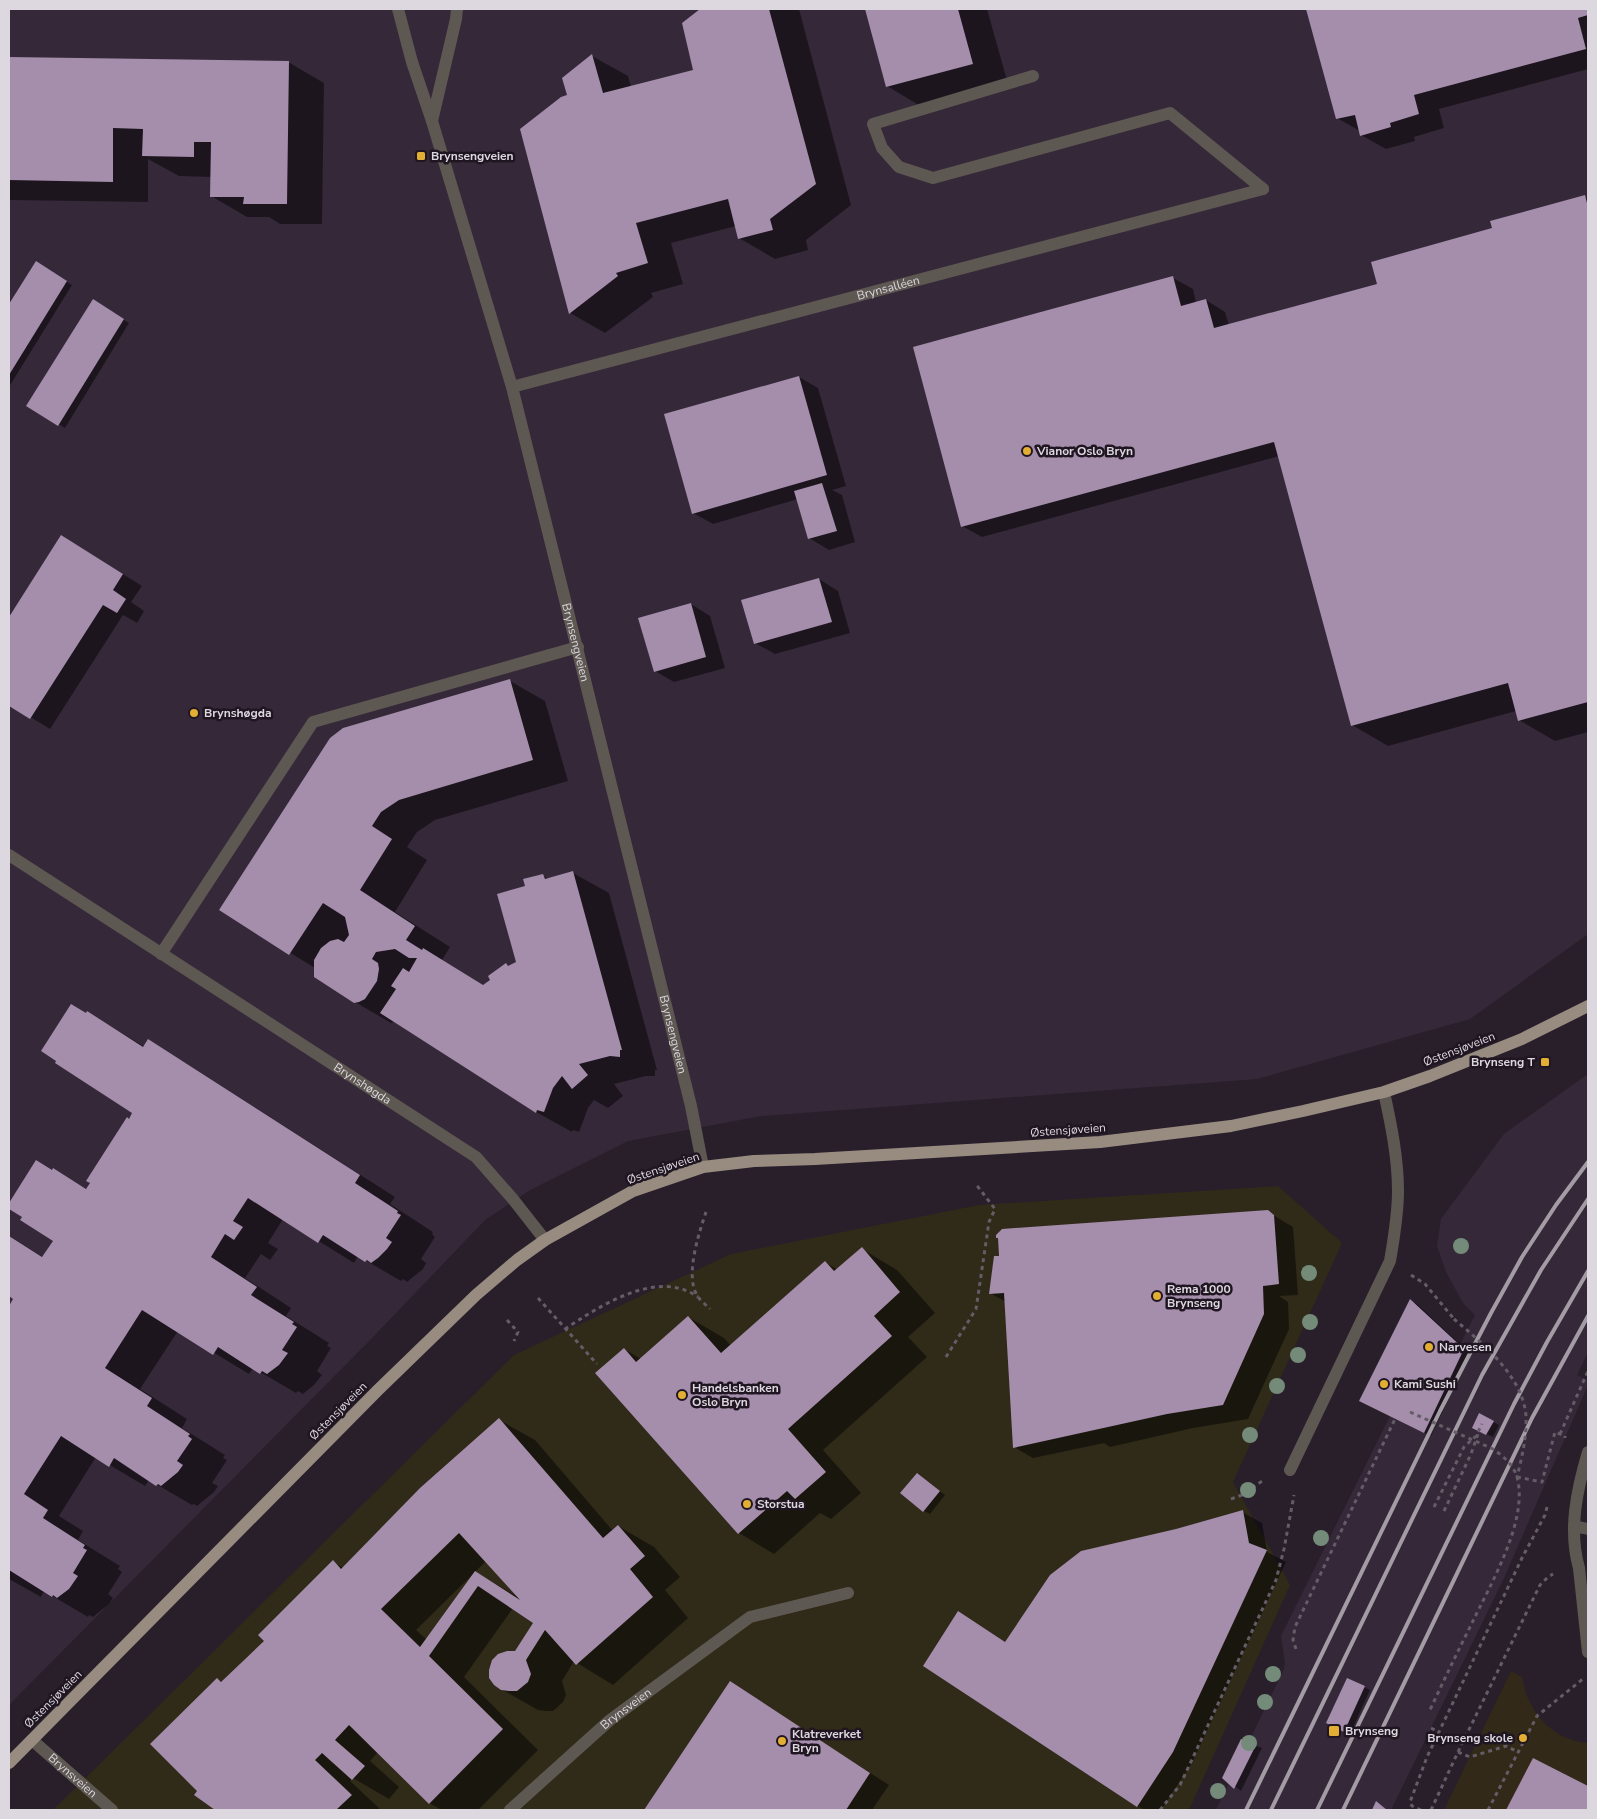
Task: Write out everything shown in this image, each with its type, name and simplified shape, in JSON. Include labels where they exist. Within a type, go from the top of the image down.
[{"type":"main road","name":"Østensjøveien","points":[[9,1763],[378,1390],[476,1295],[516,1260],[545,1240],[633,1191],[703,1167],[754,1161],[929,1153],[1109,1141],[1231,1126],[1384,1092],[1439,1073],[1522,1040],[1588,1006]]},
{"type":"street","name":"Brynsengveien","points":[[398,9],[412,62],[432,121],[512,388],[691,1106],[703,1167]]},
{"type":"street","name":"Brynsengveien","points":[[432,121],[457,9]]},
{"type":"street","name":"Brynsalléen","points":[[512,388],[1263,189],[1170,113],[933,178],[898,166],[882,148],[873,124],[1033,76]]},
{"type":"street","points":[[161,954],[313,722],[578,647]]},
{"type":"street","name":"Brynshøgda","points":[[9,855],[476,1157],[545,1240]]},
{"type":"street","points":[[1290,1470],[1390,1261],[1398,1192],[1392,1128],[1384,1092]]},
{"type":"street","points":[[1588,1452],[1574,1526],[1575,1555],[1579,1568],[1588,1652]]},
{"type":"street","points":[[1574,1526],[1588,1529]]},
{"type":"street","name":"Brynsveien","points":[[510,1810],[610,1720],[750,1616],[848,1593]]},
{"type":"street","name":"Brynsveien","points":[[32,1740],[112,1810]]},
{"type":"path","points":[[946,1357],[976,1310],[989,1222],[994,1209],[975,1183]]},
{"type":"path","points":[[698,1297],[694,1288],[693,1261],[697,1237],[706,1212]]},
{"type":"path","points":[[1390,1261],[1425,1284],[1454,1319],[1491,1352],[1519,1389],[1526,1414],[1526,1432],[1517,1477],[1519,1504],[1508,1548],[1428,1712]]},
{"type":"path","points":[[564,1329],[607,1303],[642,1289],[671,1286],[688,1290],[710,1309]]},
{"type":"path","points":[[538,1298],[597,1364]]},
{"type":"path","points":[[507,1320],[518,1332],[514,1341]]},
{"type":"path","points":[[1560,1434],[1588,1371]]},
{"type":"path","points":[[1410,1412],[1493,1449],[1512,1466],[1517,1477]]},
{"type":"path","points":[[1296,1649],[1293,1640],[1295,1627],[1395,1419]]},
{"type":"path","points":[[1434,1507],[1464,1447],[1476,1436],[1482,1424],[1476,1442],[1444,1511]]},
{"type":"path","points":[[1517,1477],[1542,1482],[1555,1432],[1565,1436],[1564,1441]]},
{"type":"path","points":[[1160,1810],[1180,1786],[1276,1580],[1296,1486],[1290,1470],[1273,1472],[1252,1489],[1231,1499]]},
{"type":"path","points":[[1422,1810],[1412,1806],[1410,1802],[1427,1757],[1522,1558],[1545,1515],[1548,1503]]},
{"type":"path","points":[[1431,1810],[1540,1585],[1553,1574]]},
{"type":"path","points":[[1488,1810],[1537,1716],[1588,1675]]},
{"type":"path","points":[[1431,1728],[1439,1732]]},
{"type":"path","points":[[1458,1752],[1470,1757],[1506,1746],[1518,1752]]},
{"type":"shaded area","points":[[9,9],[1588,9],[1588,934],[1470,1019],[1257,1079],[761,1116],[628,1141],[530,1190],[485,1220],[373,1337],[9,1705]]},
{"type":"shaded area","points":[[1588,1074],[1588,1352],[1577,1375],[1588,1381],[1588,1385],[1504,1578],[1391,1810],[1216,1810],[1284,1669],[1285,1663],[1281,1636],[1390,1416],[1417,1429],[1475,1315],[1463,1303],[1446,1272],[1437,1246],[1441,1219],[1504,1134]]},
{"type":"shaded area","points":[[1278,1186],[1342,1243],[1233,1482],[1290,1585],[1189,1810],[53,1810],[514,1355],[731,1254],[979,1205]]},
{"type":"shaded area","name":"Brynseng skole","points":[[1511,1671],[1522,1677],[1526,1694],[1534,1710],[1546,1725],[1560,1735],[1575,1741],[1588,1743],[1588,1810],[1444,1810]]},
{"type":"building","points":[[700,9],[769,9],[816,184],[770,219],[773,230],[738,239],[728,199],[636,223],[648,263],[616,273],[618,276],[569,314],[520,129],[561,97],[567,95],[562,78],[592,54],[603,93],[693,70],[682,23]]},
{"type":"building","points":[[865,9],[958,9],[973,64],[886,87]]},
{"type":"building","points":[[1306,9],[1588,9],[1588,15],[1578,18],[1586,49],[1414,95],[1419,114],[1390,123],[1391,127],[1360,136],[1355,115],[1336,119]]},
{"type":"building","points":[[9,57],[289,61],[287,204],[243,204],[244,197],[210,197],[211,142],[194,142],[194,157],[142,156],[143,129],[113,128],[113,182],[9,180]]},
{"type":"building","points":[[1585,195],[1588,207],[1588,702],[1518,721],[1508,683],[1351,726],[1274,442],[961,527],[913,347],[1173,276],[1181,306],[1206,299],[1214,328],[1377,284],[1371,262],[1492,228],[1490,221]]},
{"type":"building","points":[[36,261],[67,281],[9,375],[9,304]]},
{"type":"building","points":[[93,299],[124,319],[58,426],[26,406]]},
{"type":"building","points":[[799,376],[827,475],[692,514],[664,414]]},
{"type":"building","points":[[822,483],[837,531],[808,539],[794,491]]},
{"type":"building","points":[[61,535],[123,574],[113,590],[126,599],[117,613],[103,605],[30,719],[9,706],[9,617]]},
{"type":"building","points":[[819,578],[832,622],[754,644],[741,600]]},
{"type":"building","points":[[691,603],[706,657],[654,672],[638,618]]},
{"type":"building","points":[[510,679],[533,760],[399,800],[381,812],[372,826],[392,839],[360,890],[415,926],[406,940],[422,950],[423,948],[483,985],[490,980],[488,976],[506,963],[508,966],[516,962],[497,894],[525,886],[523,879],[543,874],[545,879],[573,871],[622,1050],[620,1050],[620,1057],[610,1056],[579,1064],[588,1075],[572,1089],[562,1076],[553,1088],[544,1112],[537,1110],[536,1113],[380,1013],[396,989],[391,986],[403,968],[409,972],[417,958],[409,958],[395,949],[376,952],[372,959],[378,963],[377,981],[365,999],[354,1003],[314,977],[314,960],[321,948],[330,941],[338,939],[344,942],[349,935],[345,917],[323,903],[289,955],[219,910],[330,738],[343,728]]},
{"type":"building","points":[[71,1004],[86,1013],[87,1011],[143,1047],[148,1039],[360,1175],[355,1183],[398,1211],[397,1213],[401,1215],[386,1238],[392,1242],[371,1263],[367,1260],[365,1262],[323,1235],[318,1243],[248,1198],[233,1221],[243,1227],[234,1240],[225,1234],[211,1257],[257,1287],[251,1295],[294,1322],[292,1324],[297,1327],[282,1350],[288,1353],[279,1365],[267,1374],[262,1371],[260,1374],[218,1347],[213,1355],[142,1310],[105,1368],[152,1398],[147,1406],[190,1434],[188,1436],[192,1439],[177,1461],[183,1465],[178,1472],[161,1486],[158,1484],[156,1486],[114,1458],[109,1467],[61,1436],[24,1494],[48,1510],[43,1518],[85,1545],[83,1548],[87,1550],[73,1573],[78,1576],[69,1589],[57,1598],[53,1595],[52,1597],[9,1570],[9,1306],[13,1299],[9,1296],[9,1236],[42,1257],[53,1241],[20,1220],[22,1217],[9,1209],[9,1203],[36,1160],[52,1170],[53,1168],[86,1189],[90,1183],[86,1181],[127,1117],[129,1119],[132,1113],[55,1063],[56,1061],[41,1051]]},
{"type":"building","points":[[1268,1210],[1274,1215],[1279,1284],[1263,1286],[1264,1314],[1223,1405],[1167,1414],[1013,1448],[1004,1293],[989,1294],[994,1256],[999,1256],[998,1238],[996,1238],[996,1235],[1002,1229]]},
{"type":"building","points":[[862,1247],[900,1292],[874,1316],[892,1336],[788,1429],[826,1472],[795,1499],[787,1491],[738,1534],[595,1373],[624,1348],[636,1362],[688,1316],[721,1353],[825,1261],[834,1271]]},
{"type":"building","points":[[1410,1299],[1464,1349],[1424,1433],[1359,1401]]},
{"type":"building","points":[[1479,1413],[1494,1421],[1486,1435],[1472,1428]]},
{"type":"building","points":[[499,1418],[603,1538],[618,1525],[645,1556],[630,1569],[653,1597],[576,1665],[545,1630],[526,1660],[531,1674],[528,1682],[517,1691],[509,1691],[501,1690],[489,1678],[492,1660],[498,1654],[515,1651],[533,1623],[478,1586],[429,1656],[503,1729],[429,1804],[349,1725],[335,1740],[365,1766],[352,1780],[322,1753],[315,1760],[352,1795],[336,1810],[215,1810],[194,1795],[197,1791],[150,1744],[217,1678],[221,1682],[264,1641],[258,1635],[333,1560],[341,1569],[420,1488]],"holes":[[[459,1533],[520,1600],[475,1571],[420,1647],[381,1609]]]},
{"type":"building","points":[[917,1473],[940,1491],[923,1512],[900,1493]]},
{"type":"building","points":[[1243,1510],[1249,1543],[1267,1550],[1173,1752],[1137,1807],[923,1666],[958,1611],[1005,1642],[1050,1575],[1081,1551],[1176,1529]]},
{"type":"building","points":[[1347,1678],[1365,1686],[1344,1732],[1326,1723]]},
{"type":"building","points":[[730,1681],[870,1773],[846,1810],[644,1810]]},
{"type":"building","points":[[1241,1739],[1257,1743],[1234,1789],[1222,1778]]},
{"type":"building","points":[[1533,1758],[1588,1786],[1588,1810],[1506,1810]]},
{"type":"building","points":[[1376,1801],[1387,1810],[1372,1810]]},
{"type":"railway","points":[[1246,1810],[1440,1411],[1491,1313],[1522,1257],[1556,1205],[1588,1162]]},
{"type":"railway","points":[[1271,1810],[1482,1375],[1541,1270],[1588,1199]]},
{"type":"railway","points":[[1317,1810],[1514,1404],[1588,1271]]},
{"type":"railway","points":[[1343,1810],[1532,1418],[1588,1316]]},
{"type":"place","name":"Brynsengveien","points":[[421,156]]},
{"type":"place","name":"Vianor Oslo Bryn","points":[[1027,451]]},
{"type":"place","name":"Brynshøgda","points":[[194,713]]},
{"type":"place","name":"Brynseng T","points":[[1545,1062]]},
{"type":"place","name":"Rema 1000 Brynseng","points":[[1157,1296]]},
{"type":"place","name":"Narvesen","points":[[1429,1347]]},
{"type":"place","name":"Kami Sushi","points":[[1384,1384]]},
{"type":"place","name":"Handelsbanken Oslo Bryn","points":[[682,1395]]},
{"type":"place","name":"Storstua","points":[[747,1504]]},
{"type":"place","name":"Brynseng","points":[[1334,1731]]},
{"type":"place","name":"Brynseng skole","points":[[1523,1738]]},
{"type":"place","name":"Klatreverket Bryn","points":[[782,1741]]}]
